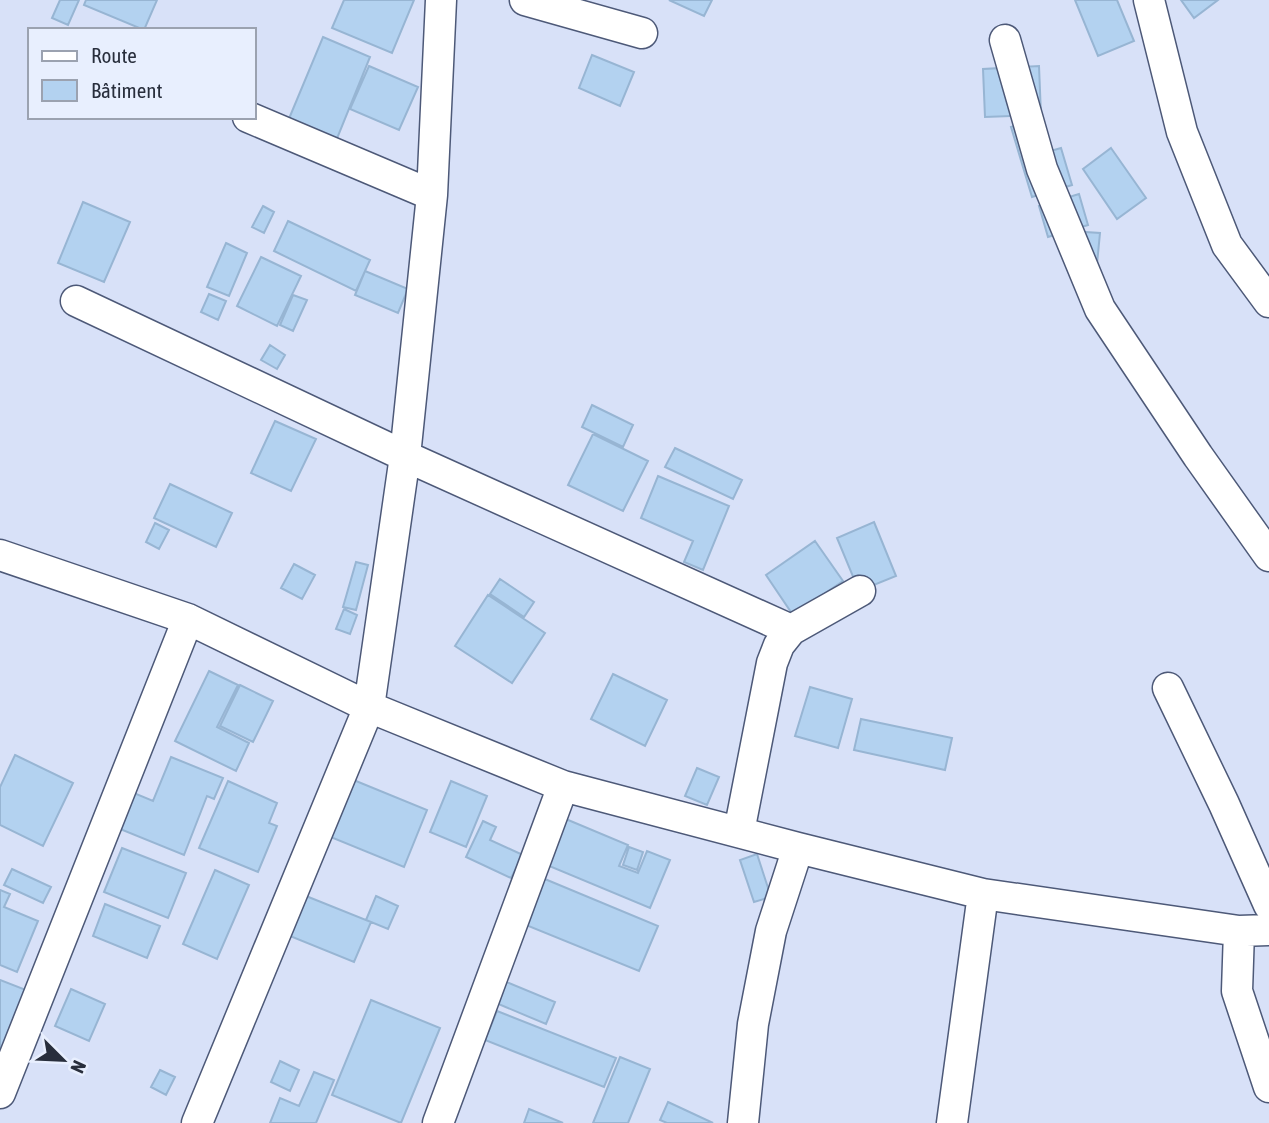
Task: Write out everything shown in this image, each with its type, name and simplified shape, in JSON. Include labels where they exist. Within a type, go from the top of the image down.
[{"type":"street","points":[[197,1123],[369,707],[405,456],[432,195],[440,0]]},
{"type":"street","points":[[525,0],[642,33]]},
{"type":"street","points":[[1149,0],[1182,132],[1227,245],[1269,302]]},
{"type":"street","points":[[1005,40],[1042,169],[1100,309],[1198,456],[1269,555]]},
{"type":"street","points":[[253,119],[432,195]]},
{"type":"street","points":[[75,301],[405,456],[791,630]]},
{"type":"street","points":[[0,555],[188,619],[369,707],[563,786],[983,894],[1239,931],[1269,930]]},
{"type":"street","points":[[739,832],[772,663],[779,645],[791,630],[860,591]]},
{"type":"street","points":[[0,1093],[188,619]]},
{"type":"street","points":[[1168,688],[1269,905]]},
{"type":"street","points":[[439,1123],[563,786]]},
{"type":"street","points":[[743,1123],[755,1010],[771,931],[798,848]]},
{"type":"street","points":[[953,1123],[983,894]]},
{"type":"street","points":[[1239,931],[1237,991],[1269,1087]]},
{"type":"building","points":[[60,0],[79,0],[68,25],[52,18]]},
{"type":"building","points":[[86,0],[157,0],[145,28],[84,5]]},
{"type":"building","points":[[344,0],[414,0],[392,53],[332,28]]},
{"type":"building","points":[[669,0],[712,0],[704,16]]},
{"type":"building","points":[[1075,0],[1117,0],[1134,41],[1098,56]]},
{"type":"building","points":[[1181,0],[1218,0],[1194,18]]},
{"type":"building","points":[[323,37],[370,57],[336,141],[288,121]]},
{"type":"building","points":[[592,55],[634,72],[620,106],[579,88]]},
{"type":"building","points":[[369,66],[418,87],[399,130],[350,109]]},
{"type":"building","points":[[1039,66],[1041,115],[985,117],[983,69]]},
{"type":"building","points":[[1030,122],[1040,154],[1061,148],[1072,185],[1032,197],[1011,127]]},
{"type":"building","points":[[1111,148],[1146,198],[1117,219],[1083,169]]},
{"type":"building","points":[[1079,194],[1088,225],[1048,237],[1039,206]]},
{"type":"building","points":[[83,202],[130,222],[104,282],[58,263]]},
{"type":"building","points":[[263,206],[274,212],[264,233],[252,227]]},
{"type":"building","points":[[288,221],[370,260],[356,291],[274,251]]},
{"type":"building","points":[[1070,231],[1100,233],[1097,264]]},
{"type":"building","points":[[226,243],[247,253],[229,296],[207,287]]},
{"type":"building","points":[[261,257],[301,276],[277,326],[237,306]]},
{"type":"building","points":[[365,271],[408,289],[398,313],[355,295]]},
{"type":"building","points":[[209,294],[226,301],[218,320],[201,312]]},
{"type":"building","points":[[293,295],[307,300],[293,331],[280,325]]},
{"type":"building","points":[[270,345],[285,355],[277,369],[261,360]]},
{"type":"building","points":[[592,405],[633,425],[623,447],[582,427]]},
{"type":"building","points":[[275,421],[316,439],[291,491],[251,473]]},
{"type":"building","points":[[593,434],[648,461],[623,511],[568,485]]},
{"type":"building","points":[[675,448],[742,480],[733,499],[665,467]]},
{"type":"building","points":[[658,476],[729,506],[703,570],[684,562],[693,541],[641,518]]},
{"type":"building","points":[[170,484],[232,513],[216,547],[154,518]]},
{"type":"building","points":[[874,522],[896,576],[859,591],[837,538]]},
{"type":"building","points":[[155,523],[169,530],[159,549],[146,542]]},
{"type":"building","points":[[815,541],[843,581],[793,615],[766,575]]},
{"type":"building","points":[[356,562],[368,565],[356,610],[343,607]]},
{"type":"building","points":[[294,564],[315,575],[302,599],[281,588]]},
{"type":"building","points":[[500,579],[534,602],[524,617],[490,594]]},
{"type":"building","points":[[488,595],[545,633],[512,683],[455,646]]},
{"type":"building","points":[[344,609],[357,615],[350,634],[336,629]]},
{"type":"building","points":[[209,671],[238,685],[217,727],[249,743],[236,771],[175,741]]},
{"type":"building","points":[[613,674],[667,700],[645,746],[591,719]]},
{"type":"building","points":[[240,685],[273,701],[253,742],[220,726]]},
{"type":"building","points":[[810,687],[852,699],[838,748],[795,736]]},
{"type":"building","points":[[861,719],[952,738],[945,770],[854,750]]},
{"type":"building","points":[[15,755],[73,783],[43,846],[0,825],[0,787]]},
{"type":"building","points":[[171,757],[223,778],[214,799],[207,796],[184,855],[120,829],[134,793],[153,801]]},
{"type":"building","points":[[697,768],[719,777],[707,805],[685,796]]},
{"type":"building","points":[[334,772],[427,810],[404,867],[311,829]]},
{"type":"building","points":[[228,781],[277,803],[269,823],[277,826],[258,872],[199,848]]},
{"type":"building","points":[[451,781],[487,796],[466,847],[430,832]]},
{"type":"building","points":[[561,817],[628,845],[619,866],[638,873],[647,851],[670,860],[650,908],[542,863]]},
{"type":"building","points":[[483,821],[496,827],[490,840],[523,855],[511,878],[466,857]]},
{"type":"building","points":[[629,847],[643,852],[637,870],[623,865]]},
{"type":"building","points":[[122,848],[186,873],[168,918],[104,892]]},
{"type":"building","points":[[757,854],[771,897],[754,902],[740,860]]},
{"type":"building","points":[[12,869],[51,887],[43,903],[4,885]]},
{"type":"building","points":[[215,870],[249,885],[217,959],[183,944]]},
{"type":"building","points":[[540,877],[658,926],[639,971],[521,923]]},
{"type":"building","points":[[0,890],[10,894],[4,907],[38,921],[17,972],[0,965]]},
{"type":"building","points":[[301,894],[371,922],[354,962],[285,934]]},
{"type":"building","points":[[376,896],[398,906],[388,929],[366,920]]},
{"type":"building","points":[[105,904],[160,926],[147,958],[93,936]]},
{"type":"building","points":[[0,980],[26,990],[0,1055]]},
{"type":"building","points":[[504,981],[555,1002],[546,1024],[496,1003]]},
{"type":"building","points":[[71,989],[105,1004],[89,1041],[55,1026]]},
{"type":"building","points":[[371,1000],[440,1028],[401,1123],[332,1095]]},
{"type":"building","points":[[497,1011],[616,1058],[604,1087],[485,1040]]},
{"type":"building","points":[[620,1057],[650,1069],[628,1123],[593,1123]]},
{"type":"building","points":[[280,1061],[299,1070],[290,1091],[271,1082]]},
{"type":"building","points":[[160,1070],[175,1077],[166,1095],[151,1087]]},
{"type":"building","points":[[314,1072],[334,1080],[316,1123],[270,1123],[280,1098],[299,1106]]},
{"type":"building","points":[[668,1102],[713,1123],[667,1123],[660,1120]]},
{"type":"building","points":[[529,1109],[563,1123],[524,1123]]}]
